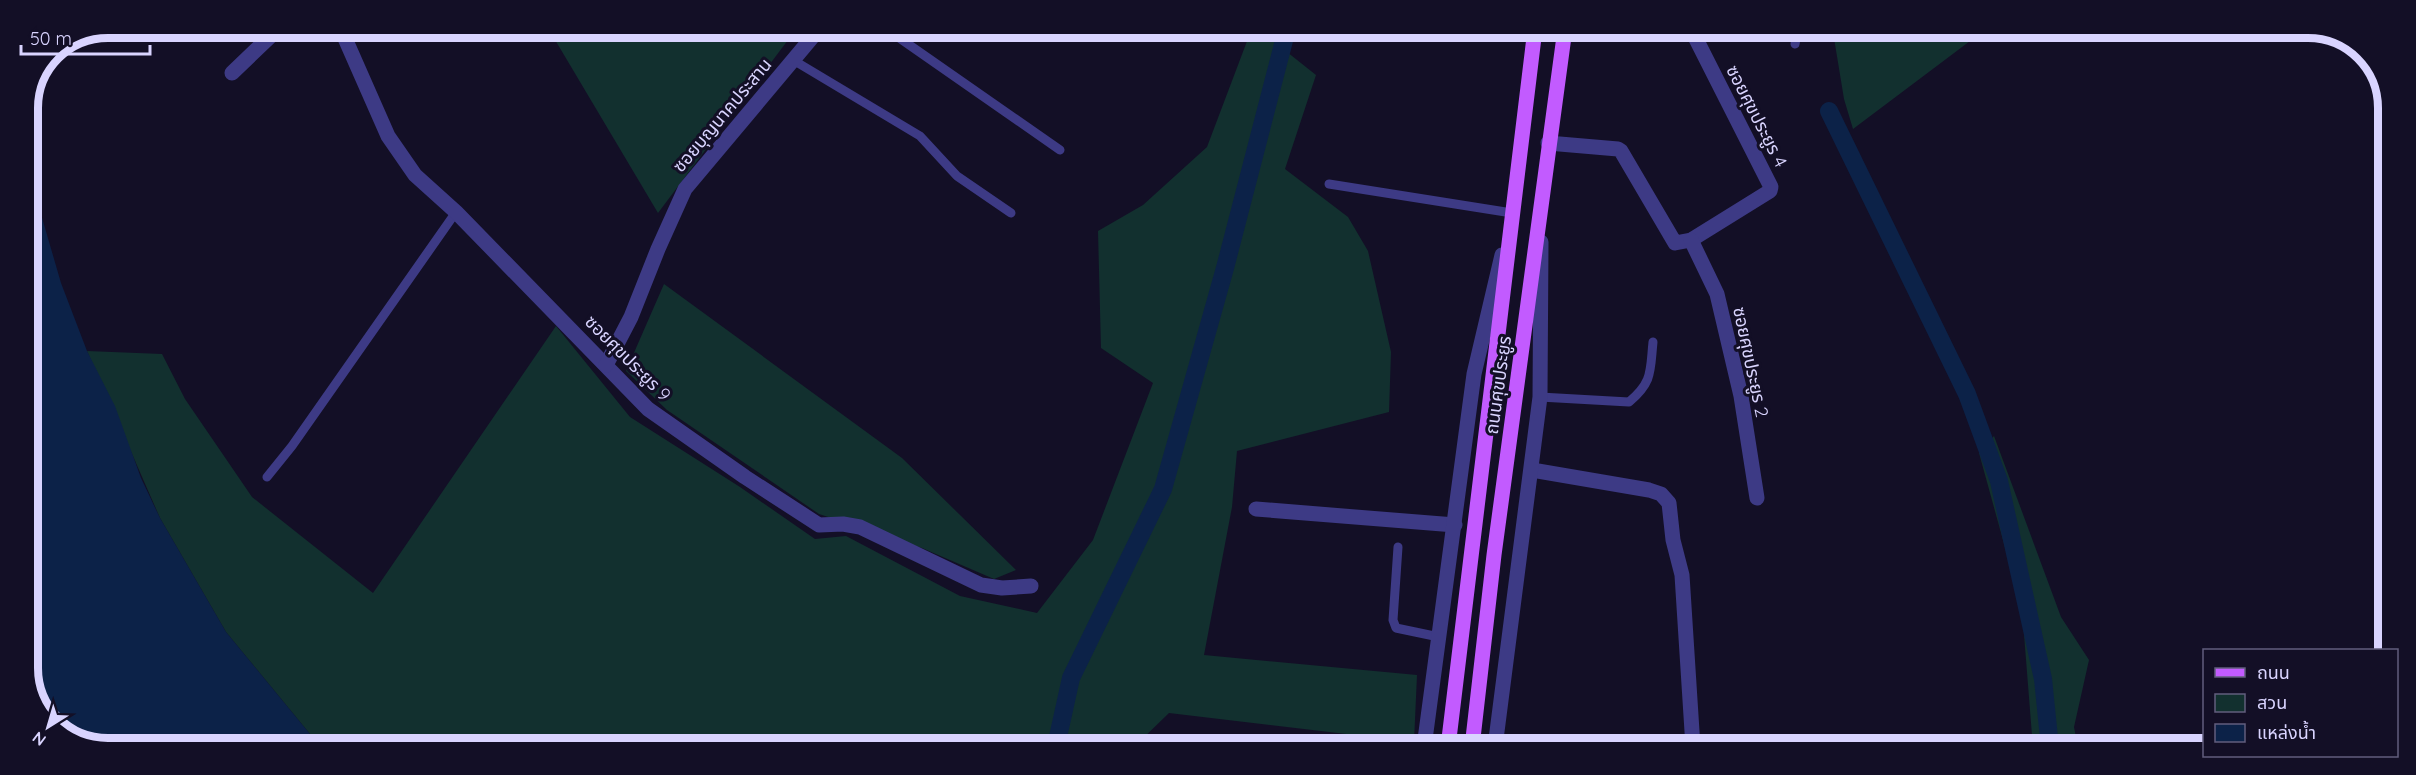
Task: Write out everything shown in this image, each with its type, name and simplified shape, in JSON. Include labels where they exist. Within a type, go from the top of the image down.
[{"type":"main road","name":"ถนนศุขประยูร","points":[[1449,738],[1533,37]]},
{"type":"main road","name":"ถนนศุขประยูร","points":[[1473,738],[1494,555],[1564,37]]},
{"type":"street","points":[[232,73],[270,37]]},
{"type":"street","name":"ซอยศุขประยูร 9","points":[[344,37],[388,136],[415,175],[456,213],[648,409],[745,477],[819,525],[843,524],[860,527],[981,585],[1002,588],[1031,586]]},
{"type":"street","name":"ซอยบุญนาคประสาน","points":[[606,365],[631,317],[685,189],[812,37]]},
{"type":"street","name":"ซอยศุขประยูร 4","points":[[1691,240],[1772,189],[1695,37]]},
{"type":"street","points":[[1548,143],[1618,149],[1624,154],[1671,239],[1679,244],[1691,240]]},
{"type":"street","points":[[1496,738],[1540,397],[1542,206]]},
{"type":"street","points":[[1425,738],[1474,374],[1513,208]]},
{"type":"street","name":"ซอยศุขประยูร 2","points":[[1691,240],[1717,294],[1740,396],[1757,498]]},
{"type":"street","points":[[1532,470],[1649,490],[1661,494],[1669,503],[1673,540],[1682,575],[1692,738]]},
{"type":"street","points":[[1256,509],[1455,525]]},
{"type":"lane","points":[[898,37],[1060,150]]},
{"type":"lane","points":[[1795,44],[1796,37]]},
{"type":"lane","points":[[793,60],[920,136],[957,176],[1011,213]]},
{"type":"lane","points":[[1329,184],[1513,208]]},
{"type":"lane","points":[[267,477],[292,446],[456,213]]},
{"type":"lane","points":[[1540,397],[1629,402],[1644,390],[1650,373],[1653,342]]},
{"type":"lane","points":[[1398,547],[1393,621],[1396,628],[1439,637]]},
{"type":"green space","points":[[553,37],[786,37],[788,40],[658,213]]},
{"type":"green space","points":[[1249,37],[1268,37],[1316,75],[1285,169],[1348,217],[1368,251],[1391,352],[1389,412],[1237,451],[1232,507],[1204,655],[1417,675],[1414,738],[1380,738],[1169,713],[1143,738],[313,738],[226,632],[160,518],[87,351],[162,354],[185,399],[252,497],[373,593],[556,326],[630,417],[740,487],[815,539],[846,536],[960,596],[1037,613],[1093,540],[1153,383],[1101,348],[1098,231],[1143,205],[1207,147]]},
{"type":"green space","points":[[1975,37],[1853,129],[1844,99],[1834,38]]},
{"type":"green space","points":[[664,284],[902,458],[1016,570],[994,579],[922,548],[819,514],[667,410],[626,371]]},
{"type":"green space","points":[[1994,436],[2061,617],[2089,660],[2074,727],[2076,738],[2032,738],[2022,609],[1979,453]]},
{"type":"water","points":[[37,201],[61,283],[87,351],[115,406],[141,478],[160,518],[226,632],[313,738],[98,737],[78,731],[78,697],[44,697],[38,672]]},
{"type":"waterway","points":[[1058,738],[1071,678],[1163,489],[1225,268],[1285,37]]},
{"type":"waterway","points":[[1829,111],[1967,394],[1999,481],[2043,679],[2049,738]]}]
